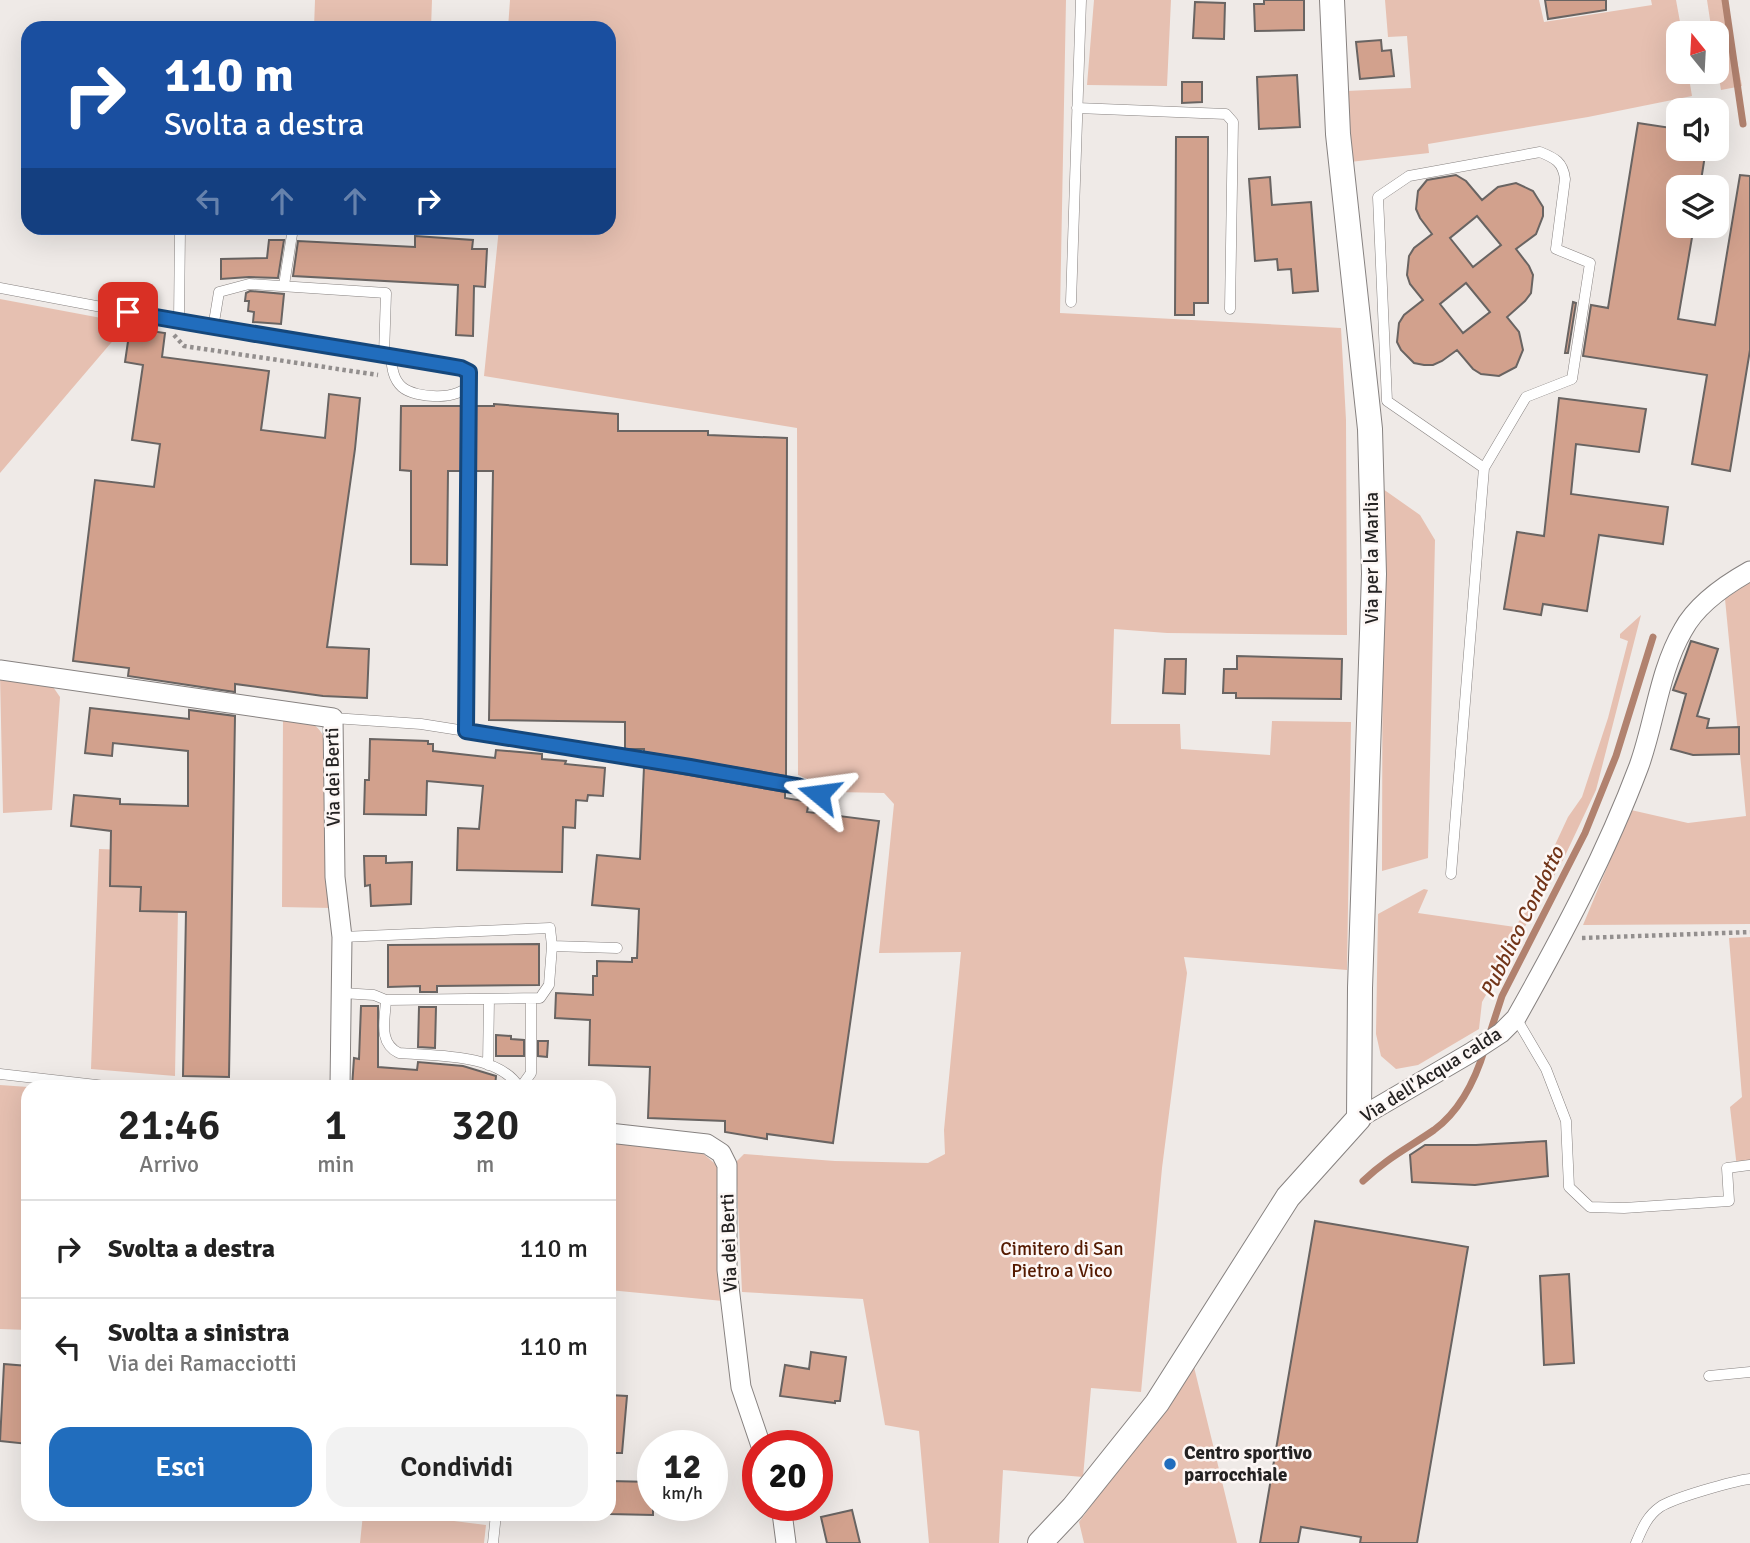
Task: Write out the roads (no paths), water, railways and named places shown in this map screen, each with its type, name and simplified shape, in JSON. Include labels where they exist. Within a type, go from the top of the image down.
[{"type":"street","name":"Via per la Marlia","points":[[1332,0],[1338,134],[1370,429],[1374,573],[1360,988],[1359,1118]]},
{"type":"street","name":"Via dell'Acqua calda","points":[[1040,1543],[1073,1508],[1157,1402],[1288,1197],[1359,1118],[1472,1052],[1501,1033],[1516,1018],[1586,891],[1614,830],[1640,763],[1667,667],[1683,629],[1696,612],[1716,594],[1750,571]]},
{"type":"street","name":"Via dei Berti","points":[[0,670],[333,718],[335,877],[342,937],[340,1080]]},
{"type":"street","name":"Via dei Berti","points":[[616,1134],[707,1144],[721,1153],[727,1165],[727,1270],[741,1387],[756,1430]]},
{"type":"street","points":[[783,1521],[786,1543]]},
{"type":"lane","points":[[1071,302],[1081,0]]},
{"type":"lane","points":[[1077,108],[1226,114],[1233,122],[1230,309]]},
{"type":"lane","points":[[1451,874],[1484,468],[1526,397],[1572,379],[1590,263],[1556,249],[1564,168],[1555,159],[1540,152],[1409,176],[1378,197],[1387,401],[1484,468]]},
{"type":"lane","points":[[179,321],[180,235]]},
{"type":"lane","points":[[284,285],[292,235]]},
{"type":"lane","points":[[213,328],[219,292],[249,284],[386,293],[387,356],[400,386],[412,394],[442,397],[467,388]]},
{"type":"lane","points":[[0,288],[213,328],[461,368],[469,372],[466,731]]},
{"type":"lane","points":[[333,718],[421,724],[466,731],[797,786],[819,794]]},
{"type":"lane","points":[[341,993],[374,995],[386,1000],[540,998],[549,985],[552,946],[550,928],[342,937]]},
{"type":"lane","points":[[552,946],[617,948]]},
{"type":"lane","points":[[488,1065],[489,999]]},
{"type":"lane","points":[[526,1080],[531,1073],[531,999]]},
{"type":"lane","points":[[386,1000],[384,1040],[389,1049],[399,1054],[463,1058],[502,1069],[515,1080]]},
{"type":"lane","points":[[1516,1018],[1546,1069],[1566,1121],[1569,1188],[1590,1208],[1729,1201],[1727,1168],[1750,1165]]},
{"type":"lane","points":[[0,1074],[53,1080]]},
{"type":"lane","points":[[1709,1376],[1750,1372]]},
{"type":"lane","points":[[1636,1543],[1645,1521],[1661,1506],[1750,1479]]},
{"type":"lane","points":[[493,1543],[495,1521]]},
{"type":"waterway","name":"Pubblico Condotto","points":[[1725,0],[1743,124]]},
{"type":"waterway","name":"Pubblico Condotto","points":[[1489,1036],[1502,996],[1585,833],[1616,756],[1653,637]]},
{"type":"waterway","name":"Pubblico Condotto","points":[[1363,1181],[1434,1130],[1452,1113],[1472,1082],[1485,1048]]},
{"type":"place","name":"Centro sportivo parrocchiale","points":[[1170,1464]]},
{"type":"park label","name":"Cimitero di San Pietro a Vico","points":[[1062,1260]]}]
